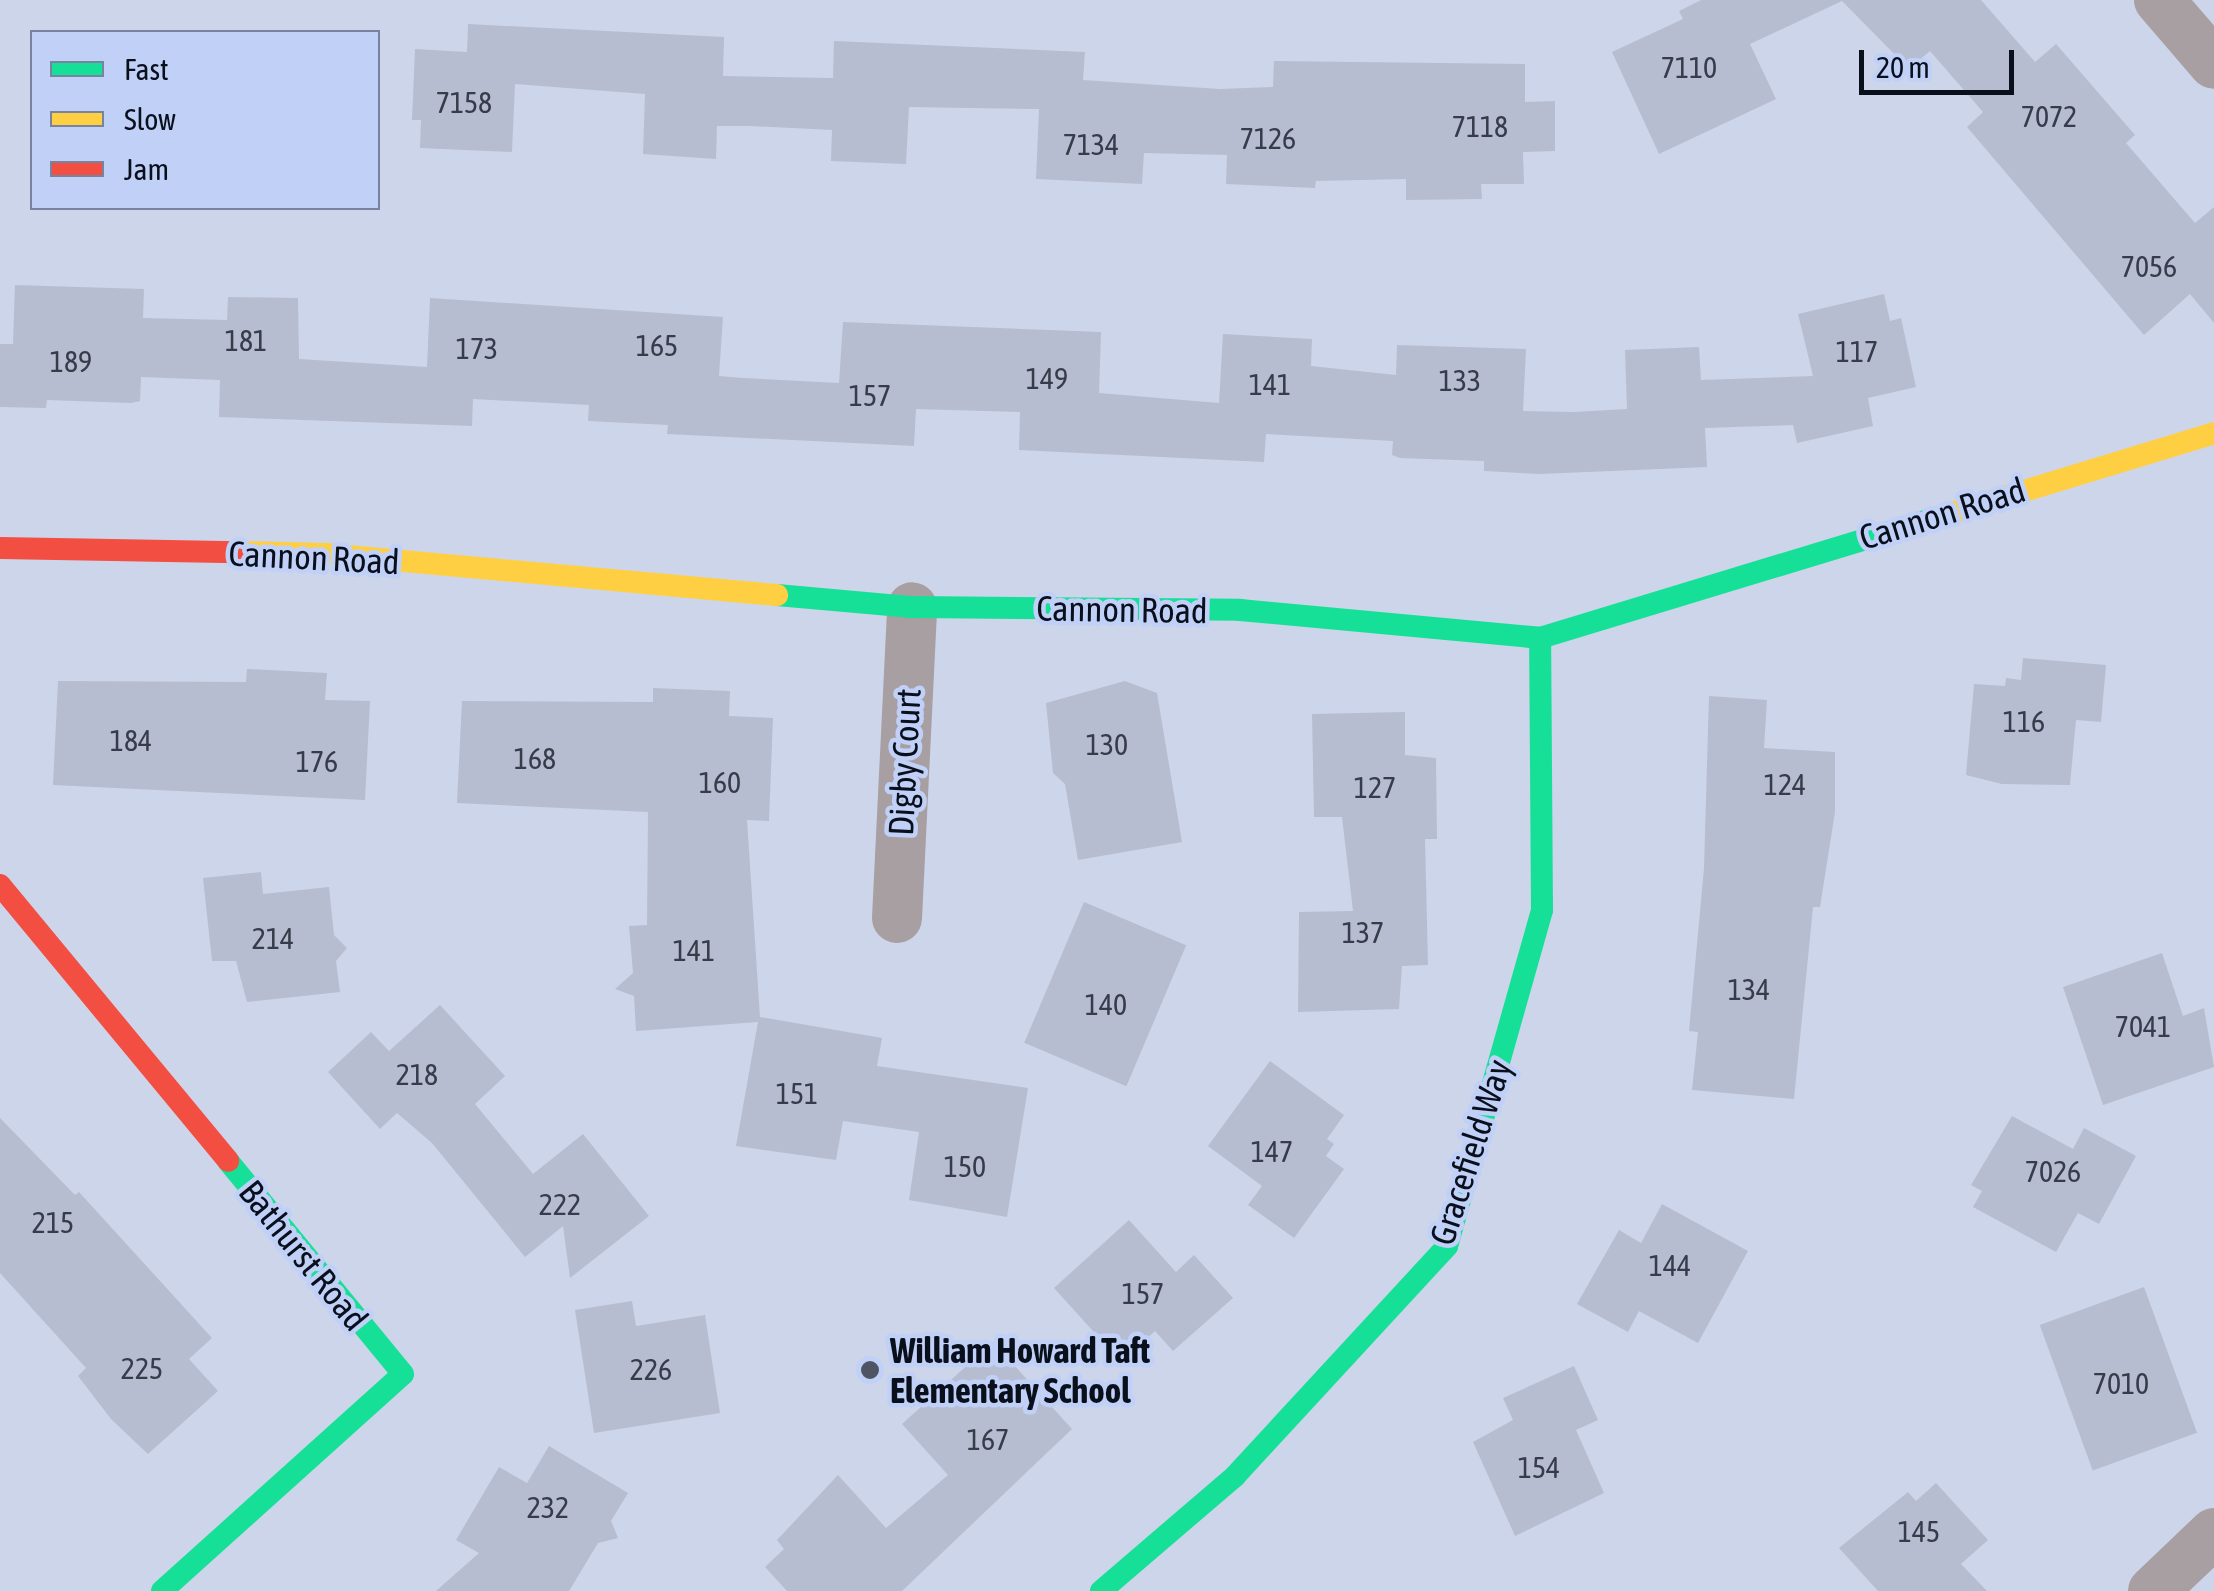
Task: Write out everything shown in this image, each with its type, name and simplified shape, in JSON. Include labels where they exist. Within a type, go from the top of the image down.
[{"type":"street","points":[[2159,0],[2214,64]]},
{"type":"street","name":"Cannon Road","points":[[0,548],[326,554],[912,607],[1240,610],[1540,638],[2214,432]]},
{"type":"street","name":"Digby Court","points":[[897,918],[912,607]]},
{"type":"street","name":"Gracefield Way","points":[[1102,1591],[1234,1476],[1447,1246],[1542,910],[1540,638]]},
{"type":"street","name":"Bathurst Road","points":[[0,885],[403,1374],[162,1591]]},
{"type":"street","points":[[2153,1591],[2214,1533]]},
{"type":"building","points":[[1701,0],[1981,0],[2035,62],[2056,44],[2135,135],[2126,143],[2195,223],[2214,207],[2214,323],[2190,294],[2144,335],[1967,127],[1983,112],[1930,51],[1909,69],[1842,1],[1750,44],[1776,99],[1659,154],[1612,52],[1683,19],[1679,11]]},
{"type":"building","points":[[468,24],[724,37],[723,76],[833,78],[834,41],[1085,52],[1083,80],[1220,89],[1273,87],[1274,61],[1525,64],[1525,102],[1555,101],[1555,151],[1523,152],[1524,184],[1481,184],[1482,199],[1406,200],[1406,179],[1316,181],[1315,188],[1226,184],[1227,155],[1144,153],[1142,184],[1036,179],[1039,109],[909,107],[906,164],[831,161],[832,130],[750,126],[717,126],[716,159],[643,154],[645,94],[515,84],[512,152],[420,148],[421,120],[412,120],[415,49],[467,52]]},
{"type":"building","points":[[15,285],[144,289],[143,318],[227,320],[228,297],[298,298],[299,359],[427,367],[430,298],[723,317],[719,376],[839,383],[843,322],[1101,332],[1099,393],[1219,403],[1223,334],[1312,339],[1311,366],[1396,375],[1397,345],[1526,349],[1523,411],[1574,412],[1627,409],[1625,350],[1699,347],[1701,380],[1813,376],[1798,314],[1884,294],[1890,321],[1901,318],[1916,387],[1868,398],[1873,426],[1797,443],[1793,425],[1705,428],[1707,467],[1539,474],[1484,471],[1484,461],[1400,458],[1392,455],[1393,441],[1266,434],[1264,462],[1019,450],[1020,412],[916,409],[914,446],[667,434],[668,425],[588,421],[589,405],[473,399],[472,426],[219,417],[220,380],[141,377],[140,401],[131,403],[47,400],[46,408],[0,407],[0,344],[13,344]]},
{"type":"building","points":[[2023,658],[2106,665],[2101,722],[2076,720],[2070,785],[2002,784],[1966,775],[1974,684],[2005,686],[2006,678],[2021,680]]},
{"type":"building","points":[[247,669],[327,673],[325,700],[370,701],[365,800],[53,785],[58,681],[246,682]]},
{"type":"building","points":[[1125,681],[1157,693],[1182,842],[1078,860],[1065,784],[1053,773],[1046,703]]},
{"type":"building","points":[[653,688],[730,691],[729,716],[773,718],[769,821],[747,820],[760,1017],[882,1038],[877,1066],[1028,1088],[1007,1217],[909,1200],[919,1132],[843,1121],[836,1160],[736,1146],[758,1022],[636,1031],[634,996],[615,989],[633,973],[629,926],[647,925],[648,812],[457,803],[462,701],[653,702]]},
{"type":"building","points":[[1709,696],[1767,700],[1764,748],[1835,752],[1835,812],[1820,907],[1813,907],[1794,1099],[1692,1090],[1698,1032],[1689,1031],[1704,868]]},
{"type":"building","points":[[1405,712],[1405,755],[1436,758],[1437,839],[1425,839],[1428,965],[1402,966],[1399,1009],[1298,1012],[1299,912],[1353,911],[1342,817],[1314,817],[1312,714]]},
{"type":"building","points":[[261,872],[263,894],[329,887],[334,935],[347,948],[336,961],[340,992],[247,1002],[236,961],[212,961],[203,878]]},
{"type":"building","points":[[1084,902],[1186,945],[1126,1086],[1024,1043]]},
{"type":"building","points":[[2162,953],[2183,1016],[2204,1008],[2214,1067],[2103,1105],[2063,987]]},
{"type":"building","points":[[440,1005],[505,1076],[475,1104],[533,1174],[583,1134],[649,1216],[570,1278],[563,1226],[525,1257],[432,1143],[397,1113],[380,1129],[328,1072],[371,1032],[389,1051]]},
{"type":"building","points":[[1270,1061],[1344,1115],[1327,1139],[1334,1144],[1326,1156],[1344,1169],[1294,1238],[1248,1205],[1262,1186],[1208,1146]]},
{"type":"building","points":[[2012,1116],[2073,1149],[2084,1128],[2136,1156],[2099,1224],[2078,1213],[2056,1252],[1973,1207],[1982,1191],[1971,1185]]},
{"type":"building","points":[[0,1118],[75,1195],[79,1192],[212,1338],[189,1359],[218,1391],[148,1454],[111,1419],[78,1376],[86,1368],[0,1273]]},
{"type":"building","points":[[1662,1204],[1748,1251],[1698,1343],[1639,1311],[1628,1332],[1577,1304],[1619,1230],[1641,1243]]},
{"type":"building","points":[[1129,1220],[1176,1272],[1194,1255],[1233,1298],[1173,1351],[1155,1331],[1121,1362],[1054,1288]]},
{"type":"building","points":[[2144,1287],[2197,1433],[2093,1471],[2040,1325]]},
{"type":"building","points":[[632,1301],[636,1326],[705,1315],[720,1413],[594,1433],[575,1310]]},
{"type":"building","points":[[993,1342],[1072,1429],[902,1591],[787,1591],[765,1567],[784,1549],[777,1540],[838,1475],[886,1528],[948,1475],[902,1424]]},
{"type":"building","points":[[1574,1366],[1598,1420],[1576,1430],[1604,1493],[1515,1536],[1473,1442],[1513,1420],[1503,1398]]},
{"type":"building","points":[[549,1446],[628,1493],[611,1521],[618,1538],[598,1543],[569,1591],[436,1591],[479,1553],[456,1540],[499,1467],[527,1483]]},
{"type":"building","points":[[1936,1483],[1988,1540],[1961,1564],[1987,1591],[1878,1591],[1839,1548],[1908,1492],[1916,1501]]},
{"type":"traffic: fast","points":[[777,595],[912,607],[1240,610],[1540,638],[1935,518]]},
{"type":"traffic: fast","points":[[1101,1591],[1235,1476],[1447,1246],[1542,910],[1540,638]]},
{"type":"traffic: fast","points":[[162,1591],[403,1374],[228,1161]]},
{"type":"traffic: slow","points":[[1935,518],[2214,433]]},
{"type":"traffic: slow","points":[[238,552],[326,554],[777,595]]},
{"type":"traffic: jam","points":[[0,548],[238,552]]},
{"type":"traffic: jam","points":[[0,885],[228,1161]]},
{"type":"place","name":"William Howard Taft Elementary School","points":[[870,1370]]}]
